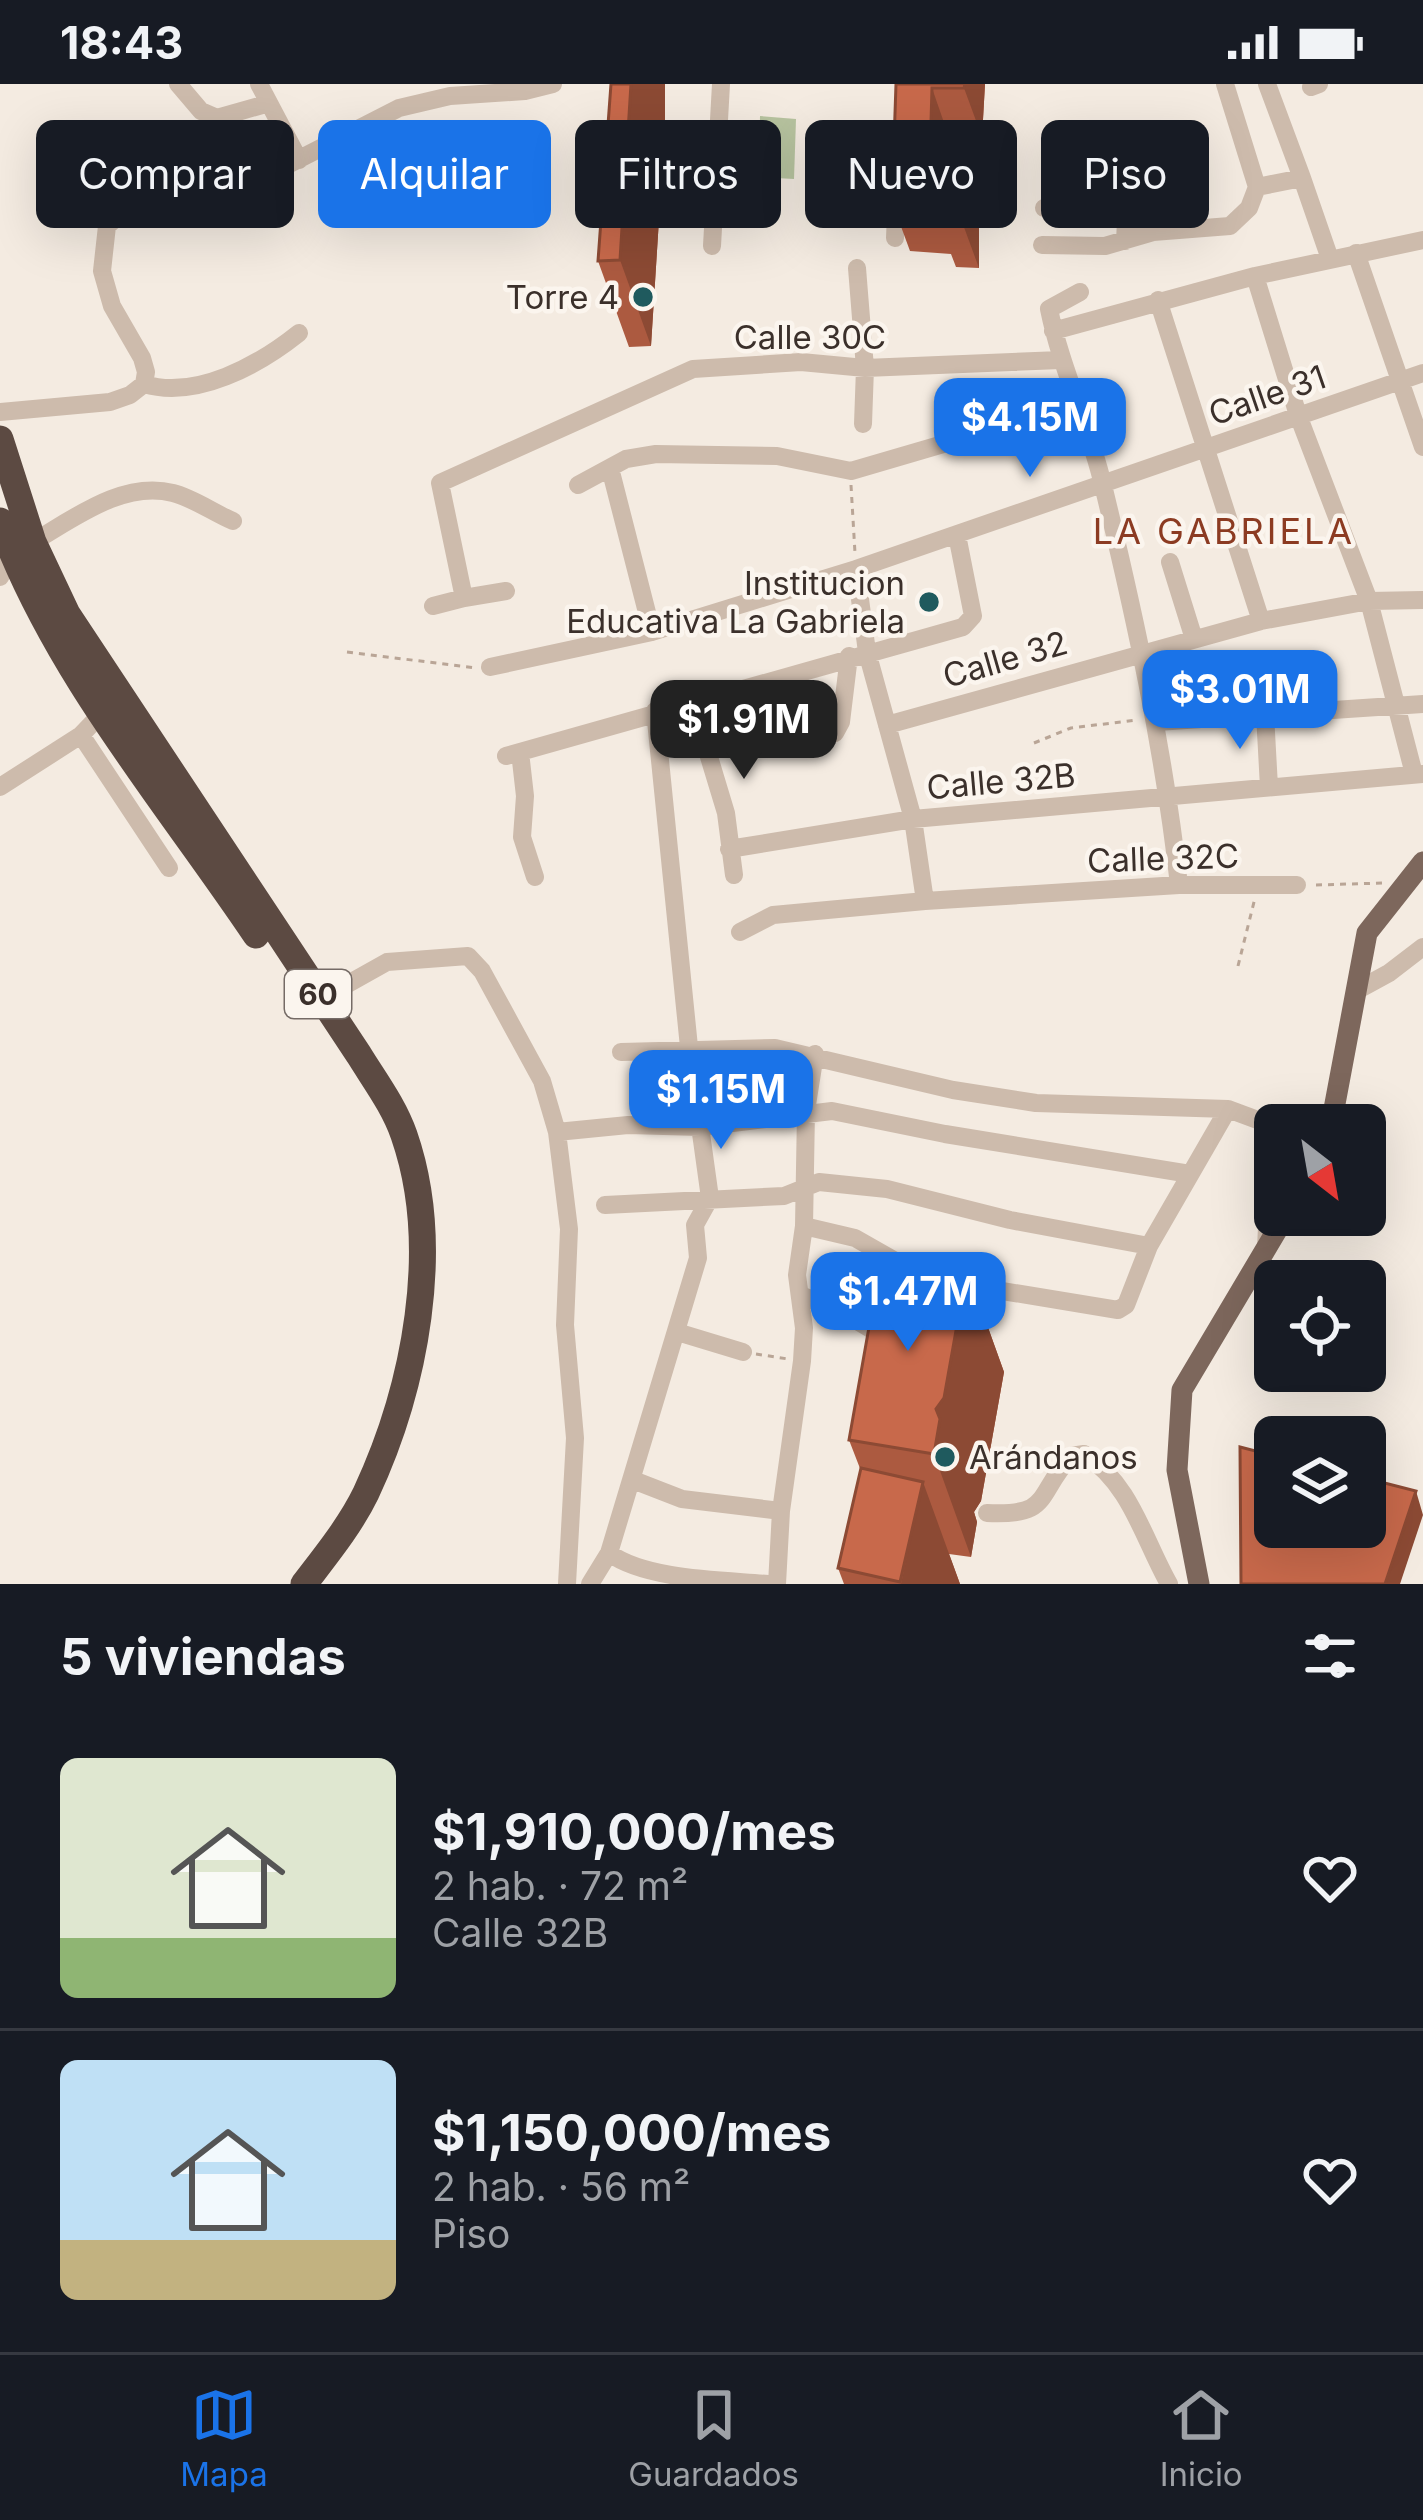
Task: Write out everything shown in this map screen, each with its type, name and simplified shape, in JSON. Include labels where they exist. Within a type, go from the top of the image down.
[{"type":"highway","name":"60","points":[[0,439],[15,558],[67,614],[388,1100],[409,1152],[422,1260],[412,1348],[390,1438],[351,1519],[304,1584]]},
{"type":"highway","name":"60","points":[[0,521],[53,636],[361,1088],[394,1159],[406,1254],[404,1316],[394,1372],[377,1431],[353,1487],[287,1584]]},
{"type":"main road","points":[[1335,1104],[1367,933],[1423,862]]},
{"type":"main road","points":[[1199,1584],[1178,1470],[1182,1390],[1274,1236]]},
{"type":"street","points":[[178,84],[201,111],[217,118],[269,103]]},
{"type":"street","points":[[260,84],[299,160]]},
{"type":"street","points":[[0,412],[110,402],[143,384],[142,358],[112,306],[102,271],[107,226],[130,206],[266,176],[399,107],[553,84]]},
{"type":"street","points":[[712,246],[721,84]]},
{"type":"street","points":[[1042,245],[1125,241],[1174,229],[1230,226],[1249,208],[1257,187],[1225,84]]},
{"type":"street","points":[[1267,84],[1330,259]]},
{"type":"street","points":[[1257,187],[1302,178]]},
{"type":"street","points":[[896,228],[896,238]]},
{"type":"street","points":[[1073,246],[1074,228]]},
{"type":"street","points":[[1125,241],[1126,228]]},
{"type":"street","points":[[1053,331],[1158,300],[1423,240]]},
{"type":"street","points":[[1356,253],[1423,447]]},
{"type":"street","points":[[857,268],[865,368],[863,424]]},
{"type":"street","points":[[1256,276],[1298,415],[1370,601],[1419,774]]},
{"type":"street","points":[[1080,292],[1051,304],[1053,331],[1103,483],[1157,722],[1179,885]]},
{"type":"street","points":[[1158,300],[1261,621]]},
{"type":"street","points":[[143,384],[160,389],[207,383],[272,355],[298,333]]},
{"type":"street","name":"Calle 30C","points":[[464,598],[440,483],[693,369],[801,362],[865,368],[1061,360]]},
{"type":"street","name":"Calle 31","points":[[490,668],[652,632],[856,568],[1423,373]]},
{"type":"street","points":[[578,485],[626,459],[656,454],[777,456],[850,471],[1080,404]]},
{"type":"street","points":[[610,468],[652,632]]},
{"type":"street","points":[[15,558],[94,507],[137,490],[172,493],[233,521]]},
{"type":"street","points":[[535,877],[523,837],[525,796],[513,754],[972,622],[957,535]]},
{"type":"street","points":[[1170,562],[1194,639]]},
{"type":"street","points":[[835,733],[858,654],[856,568]]},
{"type":"street","points":[[433,606],[506,591]]},
{"type":"street","name":"Calle 32","points":[[887,725],[1261,621],[1370,601],[1423,600]]},
{"type":"street","points":[[858,654],[887,725],[913,819],[925,902]]},
{"type":"street","points":[[693,704],[726,813],[734,874]]},
{"type":"street","points":[[1157,722],[1423,704]]},
{"type":"street","points":[[590,1584],[609,1552],[633,1480],[698,1258],[695,1225],[710,1198],[689,1047],[655,711]]},
{"type":"street","points":[[0,787],[81,736],[102,713]]},
{"type":"street","points":[[1265,714],[1269,787]]},
{"type":"street","points":[[81,736],[169,868]]},
{"type":"street","name":"Calle 32B","points":[[729,849],[913,819],[1419,774]]},
{"type":"street","name":"Calle 32C","points":[[740,932],[772,915],[925,902],[1179,885],[1297,885]]},
{"type":"street","points":[[1356,991],[1423,947]]},
{"type":"street","points":[[321,998],[387,962],[468,956],[482,971],[542,1081],[557,1132],[569,1229],[565,1325],[575,1438],[567,1584]]},
{"type":"street","points":[[622,1052],[775,1048],[953,1090],[1036,1102],[1228,1109],[1263,1122],[1271,1137],[1266,1250]]},
{"type":"street","points":[[609,1552],[620,1561],[683,1576],[773,1584],[802,1361],[804,1328],[797,1275],[804,1226],[806,1111],[815,1054]]},
{"type":"street","points":[[804,1226],[855,1238],[924,1278],[1118,1310],[1126,1305],[1149,1246],[1228,1109]]},
{"type":"street","points":[[557,1132],[628,1124],[700,1127],[832,1111],[1190,1174]]},
{"type":"street","points":[[605,1204],[784,1196],[819,1183],[887,1189],[1010,1220],[1149,1246]]},
{"type":"street","points":[[800,1295],[835,1308],[894,1353],[905,1317]]},
{"type":"street","points":[[676,1332],[743,1352]]},
{"type":"street","points":[[987,1513],[1017,1514],[1034,1508],[1071,1456],[1084,1454],[1112,1476],[1129,1501],[1169,1584]]},
{"type":"street","points":[[633,1480],[682,1499],[782,1511]]},
{"type":"path","points":[[850,471],[856,568]]},
{"type":"path","points":[[347,652],[490,668]]},
{"type":"path","points":[[1034,743],[1071,728],[1126,719],[1157,722]]},
{"type":"path","points":[[1297,885],[1404,882]]},
{"type":"path","points":[[1238,966],[1258,885]]},
{"type":"path","points":[[743,1352],[802,1361]]},
{"type":"green space","points":[[760,116],[796,119],[794,179],[781,178],[781,120],[760,120]]},
{"type":"building","points":[[611,84],[631,84],[629,120],[608,120]]},
{"type":"building","points":[[896,84],[965,84],[964,88],[932,88],[931,120],[895,120]]},
{"type":"building","points":[[600,228],[622,228],[620,260],[598,261]]},
{"type":"building","points":[[882,1254],[967,1269],[944,1398],[936,1409],[940,1419],[934,1454],[849,1440]]},
{"type":"building","points":[[1240,1447],[1254,1451],[1254,1548],[1386,1548],[1386,1483],[1416,1491],[1385,1584],[1241,1584]]},
{"type":"building","points":[[861,1468],[923,1482],[900,1582],[838,1568]]},
{"type":"place","name":"Torre 4","points":[[643,297]]},
{"type":"place","name":"Institucion Educativa La Gabriela","points":[[929,602]]},
{"type":"place","name":"Arándanos","points":[[945,1457]]},
{"type":"district","name":"LA GABRIELA","points":[[1224,531]]}]
